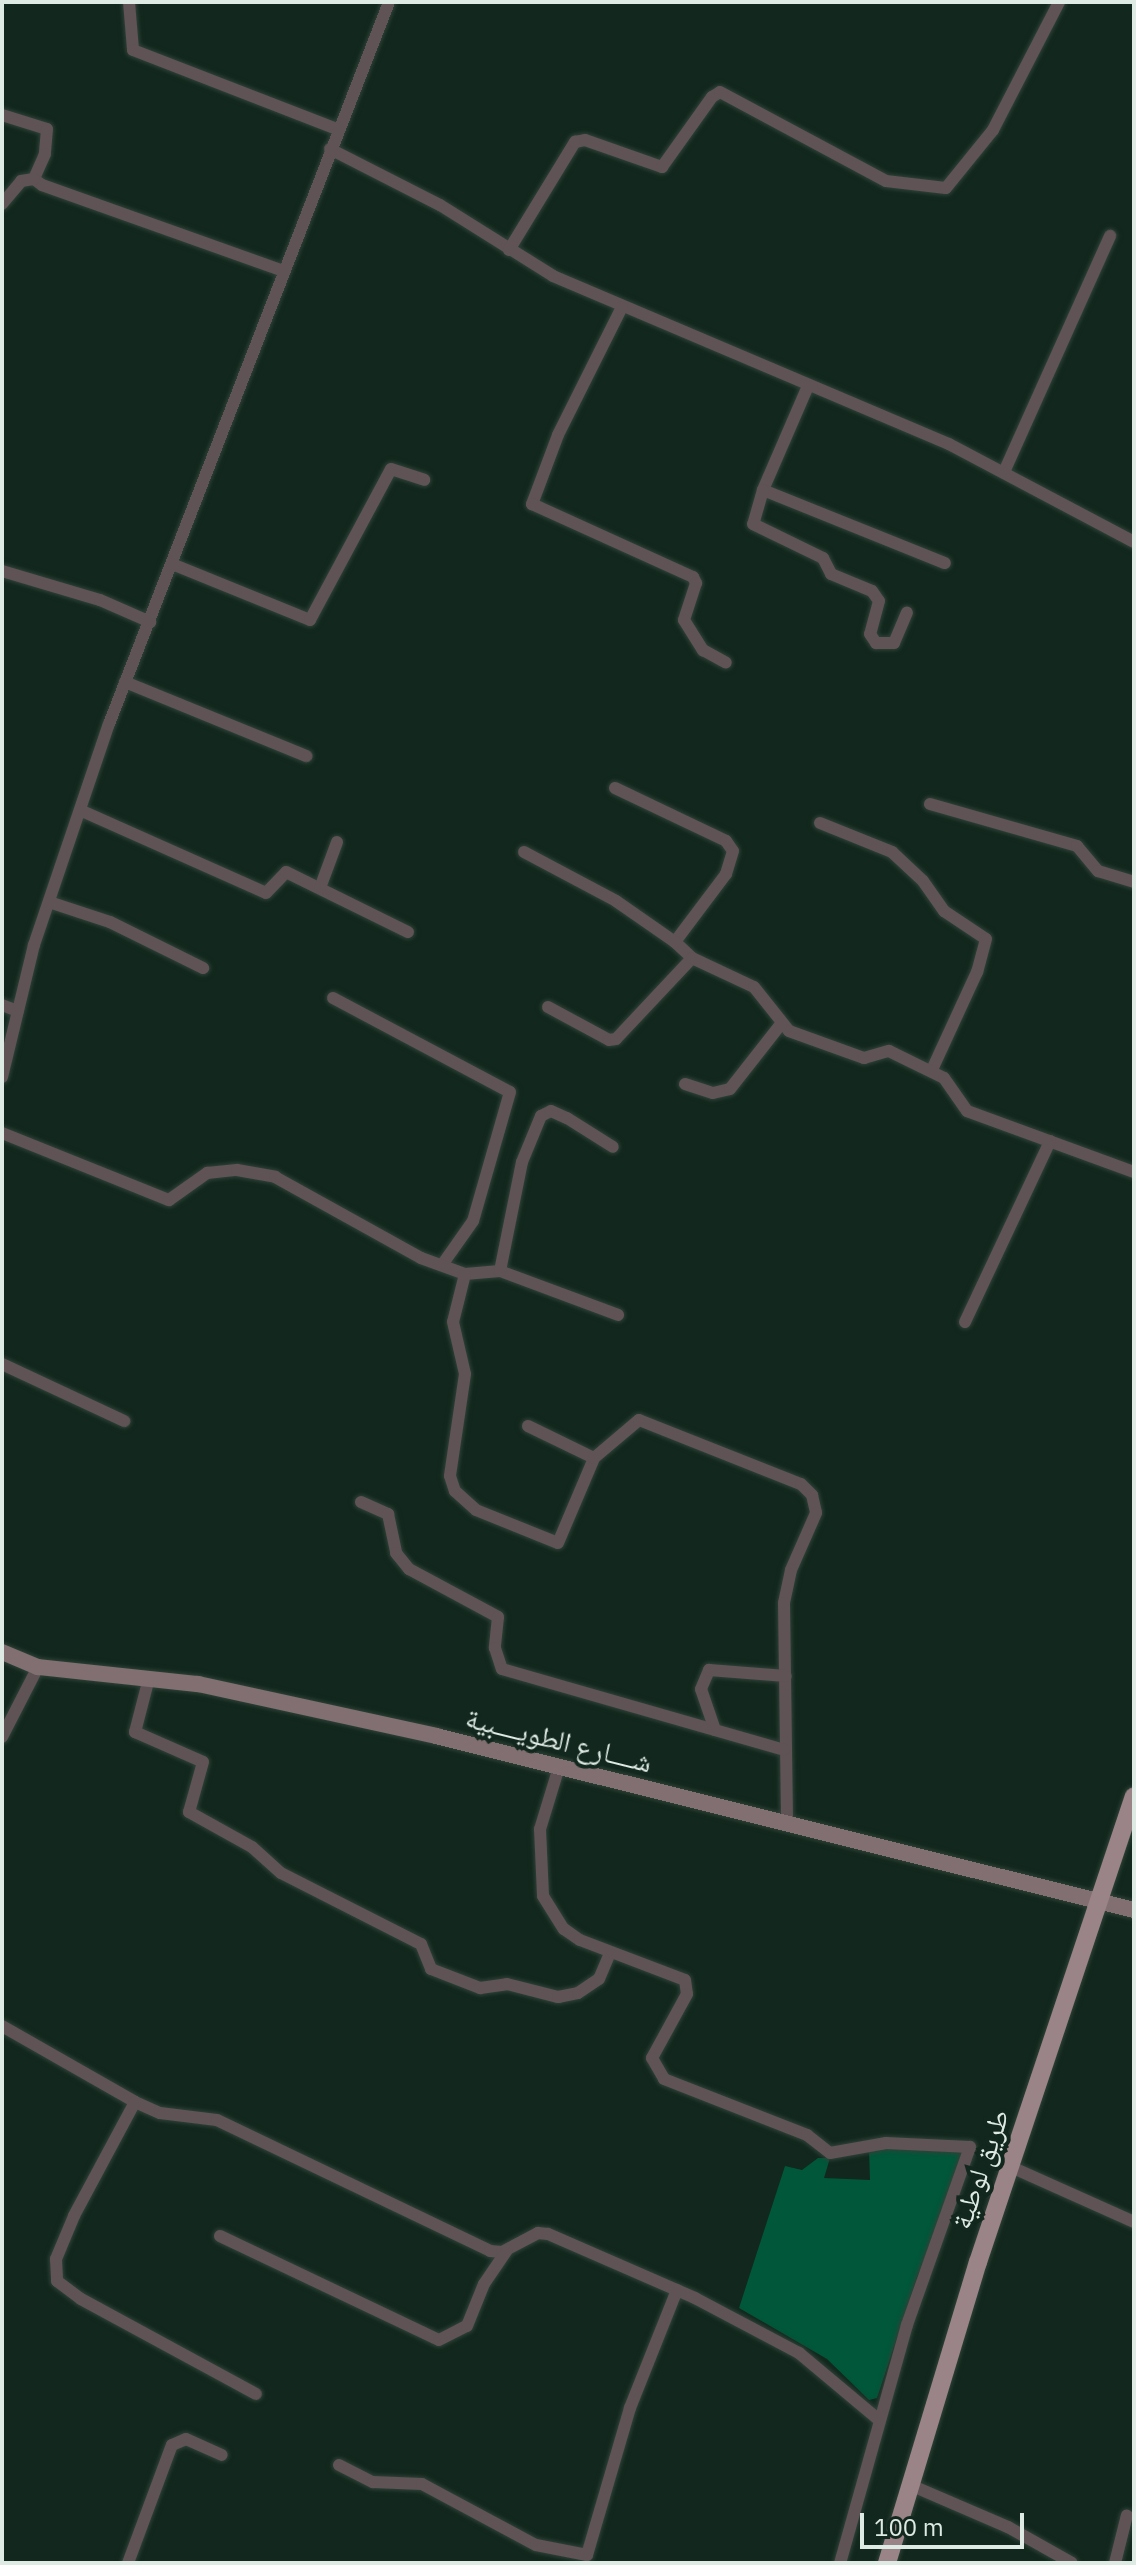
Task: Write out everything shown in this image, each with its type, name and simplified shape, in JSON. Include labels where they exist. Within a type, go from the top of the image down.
[{"type":"main road","name":"طريق لوطية","points":[[887,2563],[908,2484],[1134,1796]]},
{"type":"street","points":[[129,2],[133,50],[339,130]]},
{"type":"street","points":[[2,1077],[49,902],[125,682],[389,2]]},
{"type":"street","points":[[509,250],[575,142],[585,140],[662,167],[712,97],[720,92],[886,181],[946,188],[993,130],[1059,2]]},
{"type":"street","points":[[2,115],[47,129],[45,154],[34,179]]},
{"type":"street","points":[[330,149],[440,205],[509,250],[622,307],[1004,472],[1134,542]]},
{"type":"street","points":[[2,204],[21,181],[34,179],[283,271]]},
{"type":"street","points":[[1004,472],[1110,236]]},
{"type":"street","points":[[622,307],[558,435],[532,504],[693,577],[696,583],[684,620],[703,650],[726,663]]},
{"type":"street","points":[[808,386],[763,490],[753,524],[823,558],[831,574],[872,591],[879,601],[870,634],[876,643],[892,645],[907,613]]},
{"type":"street","points":[[172,564],[310,620],[391,469],[424,480]]},
{"type":"street","points":[[763,490],[945,563]]},
{"type":"street","points":[[2,571],[100,600],[150,622]]},
{"type":"street","points":[[125,682],[306,756]]},
{"type":"street","points":[[615,788],[726,841],[733,851],[726,874],[675,942]]},
{"type":"street","points":[[930,804],[1077,846],[1098,871],[1134,882]]},
{"type":"street","points":[[82,811],[266,893],[286,872],[408,932]]},
{"type":"street","points":[[820,823],[892,852],[923,881],[944,911],[985,937],[977,972],[932,1070]]},
{"type":"street","points":[[320,888],[337,842]]},
{"type":"street","points":[[524,852],[616,901],[675,942],[692,958],[754,987],[781,1024],[837,1053],[864,1058],[889,1051],[944,1078],[960,1107],[1134,1172]]},
{"type":"street","points":[[49,902],[110,922],[203,968]]},
{"type":"street","points":[[548,1007],[609,1040],[616,1039],[692,958]]},
{"type":"street","points":[[333,998],[510,1092],[473,1221],[442,1265]]},
{"type":"street","points":[[2,1005],[18,1011]]},
{"type":"street","points":[[685,1084],[713,1093],[733,1087],[781,1024]]},
{"type":"street","points":[[500,1271],[522,1162],[541,1116],[551,1111],[613,1147]]},
{"type":"street","points":[[2,1133],[169,1200],[207,1173],[237,1170],[275,1177],[318,1197],[400,1248],[442,1265],[465,1274],[500,1271],[618,1315]]},
{"type":"street","points":[[965,1322],[1050,1141]]},
{"type":"street","points":[[465,1274],[453,1322],[465,1374],[450,1476],[455,1491],[476,1510],[558,1543],[594,1458],[639,1420],[801,1484],[812,1495],[816,1513],[808,1541],[786,1587],[784,1750],[787,1822]]},
{"type":"street","points":[[2,1364],[124,1421]]},
{"type":"street","points":[[528,1426],[594,1458]]},
{"type":"street","points":[[361,1502],[388,1514],[396,1553],[409,1569],[498,1617],[495,1648],[502,1669],[784,1750]]},
{"type":"street","name":"شــــارع الطويــــبية","points":[[2,1652],[38,1667],[198,1684],[787,1822],[1134,1910]]},
{"type":"street","points":[[2,1737],[38,1667]]},
{"type":"street","points":[[715,1730],[701,1689],[709,1670],[786,1676]]},
{"type":"street","points":[[149,1678],[135,1732],[203,1762],[189,1812],[252,1847],[281,1873],[421,1944],[431,1969],[480,1988],[507,1984],[558,1997],[578,1993],[599,1979],[610,1953]]},
{"type":"street","points":[[559,1767],[540,1829],[543,1896],[564,1929],[610,1953],[678,1975],[687,1984],[687,1994],[652,2058],[664,2079],[807,2135],[830,2153],[886,2143],[970,2147],[879,2420],[840,2563]]},
{"type":"street","points":[[2,2026],[135,2102],[160,2113],[217,2120],[478,2246],[507,2250]]},
{"type":"street","points":[[135,2102],[74,2216],[56,2259],[57,2281],[81,2299],[256,2394]]},
{"type":"street","points":[[1011,2167],[1134,2222]]},
{"type":"street","points":[[220,2236],[439,2340],[467,2326],[484,2284],[507,2250],[538,2233],[548,2234],[677,2290],[799,2353],[879,2420]]},
{"type":"street","points":[[339,2465],[373,2482],[422,2484],[536,2545],[586,2559],[643,2371],[677,2290]]},
{"type":"street","points":[[128,2563],[172,2445],[186,2439],[222,2455]]},
{"type":"street","points":[[908,2484],[1008,2527],[1072,2563]]},
{"type":"street","points":[[1115,2563],[1127,2515]]},
{"type":"green space","points":[[906,2146],[968,2149],[917,2277],[877,2398],[869,2400],[827,2359],[739,2308],[785,2166],[802,2170],[818,2158],[830,2158],[824,2178],[870,2180],[869,2150]]}]
